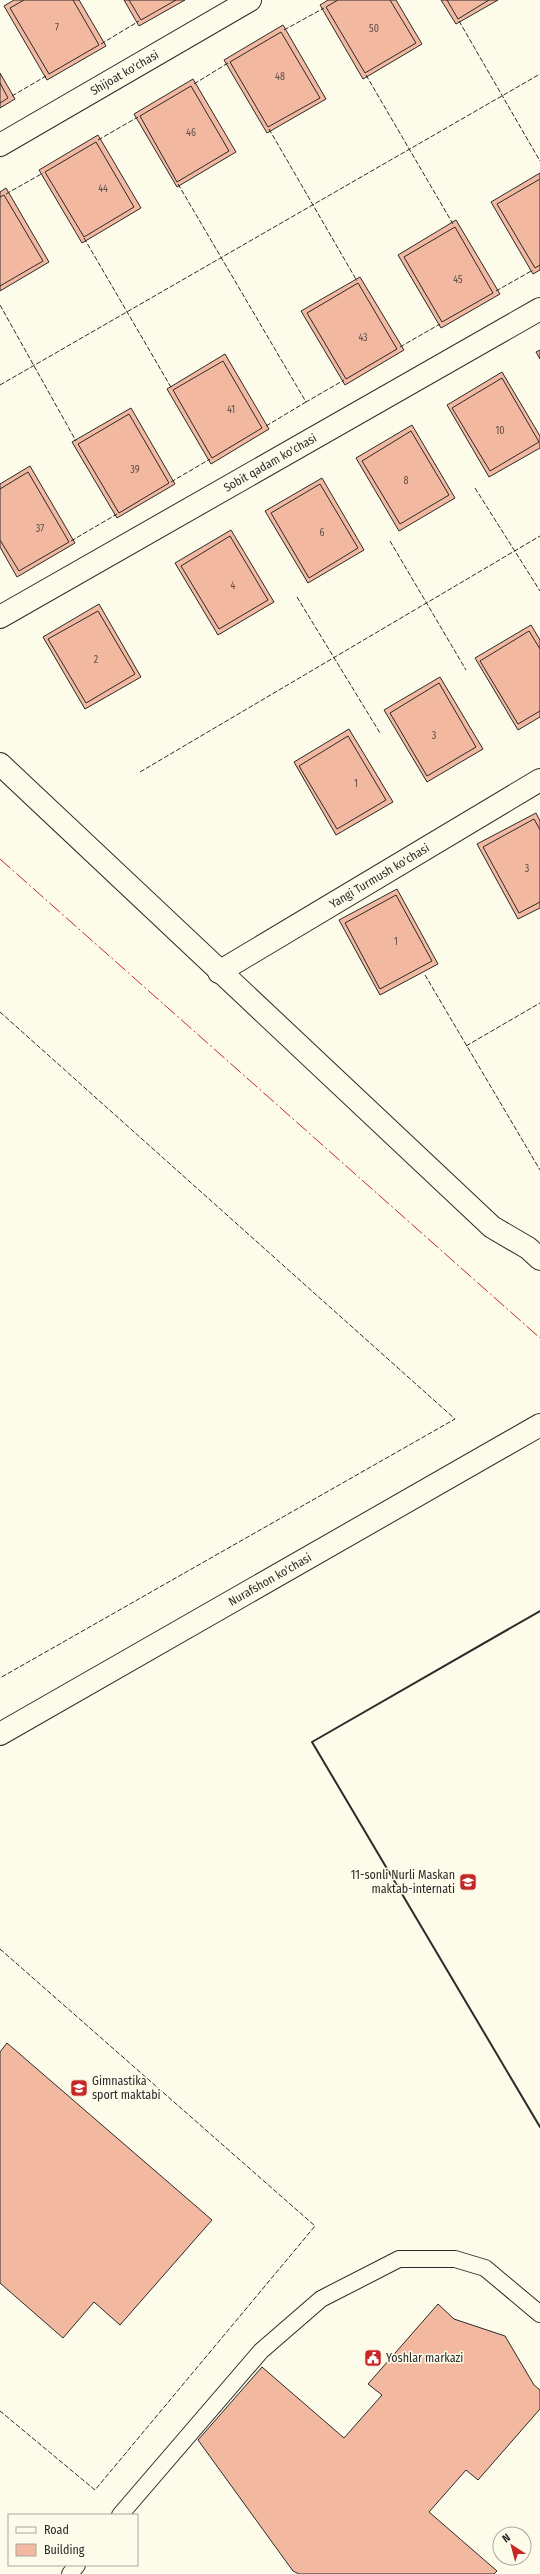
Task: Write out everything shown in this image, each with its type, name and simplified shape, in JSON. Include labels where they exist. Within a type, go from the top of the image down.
[{"type":"street","name":"Shijoat ko'chasi","points":[[0,145],[250,0]]},
{"type":"street","name":"Sobit qadam ko'chasi","points":[[0,617],[540,309]]},
{"type":"street","points":[[0,764],[219,972],[492,1227],[536,1249]]},
{"type":"street","name":"Yangi Turmush ko'chasi","points":[[219,972],[540,780]]},
{"type":"street","name":"Nurafshon ko'chasi","points":[[0,1734],[540,1425]]},
{"type":"lane","points":[[121,2514],[261,2351],[321,2299],[399,2259],[455,2258],[485,2268],[540,2314]]},
{"type":"lane","points":[[70,2574],[76,2566]]},
{"type":"building","points":[[14,0],[79,0],[106,46],[47,80],[4,6]]},
{"type":"building","points":[[24,0],[73,0],[99,45],[49,74],[10,8]]},
{"type":"building","points":[[124,0],[185,0],[139,26]]},
{"type":"building","points":[[129,0],[176,0],[141,20]]},
{"type":"building","points":[[328,0],[396,0],[422,44],[363,79],[320,5]]},
{"type":"building","points":[[338,0],[390,0],[416,43],[365,73],[326,7]]},
{"type":"building","points":[[441,0],[498,0],[456,24]]},
{"type":"building","points":[[447,0],[489,0],[458,19]]},
{"type":"building","points":[[283,25],[326,99],[267,133],[224,60]]},
{"type":"building","points":[[281,32],[320,98],[268,127],[230,62]]},
{"type":"building","points":[[0,73],[15,99],[0,108]]},
{"type":"building","points":[[193,79],[236,152],[177,187],[134,114]]},
{"type":"building","points":[[0,83],[8,98],[0,103]]},
{"type":"building","points":[[191,86],[229,151],[177,182],[140,116]]},
{"type":"building","points":[[98,135],[141,208],[82,243],[39,170]]},
{"type":"building","points":[[96,142],[134,207],[84,237],[45,172]]},
{"type":"building","points":[[540,173],[540,270],[533,274],[491,202]]},
{"type":"building","points":[[540,179],[540,265],[535,268],[497,204]]},
{"type":"building","points":[[6,188],[49,262],[0,291],[0,192]]},
{"type":"building","points":[[4,195],[43,261],[0,286],[0,197]]},
{"type":"building","points":[[456,220],[500,294],[441,328],[398,255]]},
{"type":"building","points":[[455,227],[493,293],[442,322],[404,257]]},
{"type":"building","points":[[360,277],[404,350],[345,385],[301,311]]},
{"type":"building","points":[[358,283],[397,349],[346,379],[307,313]]},
{"type":"building","points":[[540,350],[540,359],[536,352]]},
{"type":"building","points":[[225,354],[269,429],[211,464],[167,389]]},
{"type":"building","points":[[223,361],[262,428],[212,458],[173,390]]},
{"type":"building","points":[[502,372],[540,436],[540,448],[489,477],[447,405]]},
{"type":"building","points":[[502,378],[539,442],[490,471],[452,408]]},
{"type":"building","points":[[131,408],[175,484],[117,518],[72,442]]},
{"type":"building","points":[[129,414],[169,483],[119,513],[78,444]]},
{"type":"building","points":[[412,425],[455,498],[399,531],[356,458]]},
{"type":"building","points":[[411,431],[449,495],[400,524],[362,461]]},
{"type":"building","points":[[30,466],[75,543],[17,577],[0,547],[0,484]]},
{"type":"building","points":[[28,472],[69,542],[19,571],[0,540],[0,489]]},
{"type":"building","points":[[322,478],[364,550],[308,583],[265,511]]},
{"type":"building","points":[[320,484],[358,548],[309,578],[271,513]]},
{"type":"building","points":[[231,530],[274,602],[218,635],[175,563]]},
{"type":"building","points":[[230,536],[268,600],[219,629],[181,566]]},
{"type":"building","points":[[99,604],[141,677],[85,709],[43,637]]},
{"type":"building","points":[[98,611],[135,674],[86,703],[48,639]]},
{"type":"building","points":[[531,625],[540,640],[540,717],[518,730],[475,658]]},
{"type":"building","points":[[529,631],[540,649],[540,711],[518,724],[480,661]]},
{"type":"building","points":[[440,677],[483,749],[427,782],[384,710]]},
{"type":"building","points":[[439,683],[476,747],[427,776],[390,713]]},
{"type":"building","points":[[349,729],[393,802],[336,835],[294,762]]},
{"type":"building","points":[[348,736],[386,800],[337,829],[299,766]]},
{"type":"building","points":[[536,813],[540,821],[540,908],[518,919],[477,844]]},
{"type":"building","points":[[534,819],[540,830],[540,902],[519,913],[483,847]]},
{"type":"building","points":[[397,889],[438,964],[380,995],[339,920]]},
{"type":"building","points":[[396,895],[432,961],[380,989],[345,923]]},
{"type":"building","points":[[7,2043],[212,2220],[120,2325],[94,2302],[63,2338],[0,2283],[0,2052]]},
{"type":"building","points":[[438,2304],[454,2319],[505,2336],[534,2385],[540,2390],[540,2409],[478,2480],[466,2470],[429,2512],[497,2571],[494,2574],[299,2574],[293,2571],[198,2440],[262,2367],[344,2438],[382,2395],[368,2384]]},
{"type":"fence","points":[[284,30],[324,8]]},
{"type":"fence","points":[[101,44],[139,21]]},
{"type":"fence","points":[[459,21],[540,161]]},
{"type":"fence","points":[[194,84],[228,63]]},
{"type":"fence","points":[[0,385],[540,74]]},
{"type":"fence","points":[[366,75],[453,224]]},
{"type":"fence","points":[[12,96],[46,76]]},
{"type":"fence","points":[[98,140],[138,117]]},
{"type":"fence","points":[[269,129],[357,281]]},
{"type":"fence","points":[[6,194],[43,173]]},
{"type":"fence","points":[[178,184],[306,402],[344,380]]},
{"type":"fence","points":[[84,238],[172,389]]},
{"type":"fence","points":[[496,291],[533,270]]},
{"type":"fence","points":[[0,305],[76,441]]},
{"type":"fence","points":[[400,347],[440,324]]},
{"type":"fence","points":[[266,426],[306,402]]},
{"type":"fence","points":[[171,482],[210,459]]},
{"type":"fence","points":[[475,488],[540,591]]},
{"type":"fence","points":[[71,541],[117,514]]},
{"type":"fence","points":[[140,772],[540,536]]},
{"type":"fence","points":[[390,541],[466,670]]},
{"type":"fence","points":[[297,597],[380,733]]},
{"type":"fence","points":[[425,975],[540,1170]]},
{"type":"fence","points":[[466,1046],[540,1003]]},
{"type":"fence","points":[[0,1012],[455,1419],[0,1678]]},
{"type":"fence","points":[[0,1949],[315,2226],[95,2490],[0,2411]]},
{"type":"wall","points":[[540,1611],[312,1742],[540,2127]]},
{"type":"power","points":[[0,859],[540,1338]]},
{"type":"place","name":"11-sonli Nurli Maskan maktab-internati","points":[[468,1882]]},
{"type":"place","name":"Gimnastika sport maktabi","points":[[79,2088]]},
{"type":"place","name":"Yoshlar markazi","points":[[373,2358]]}]
